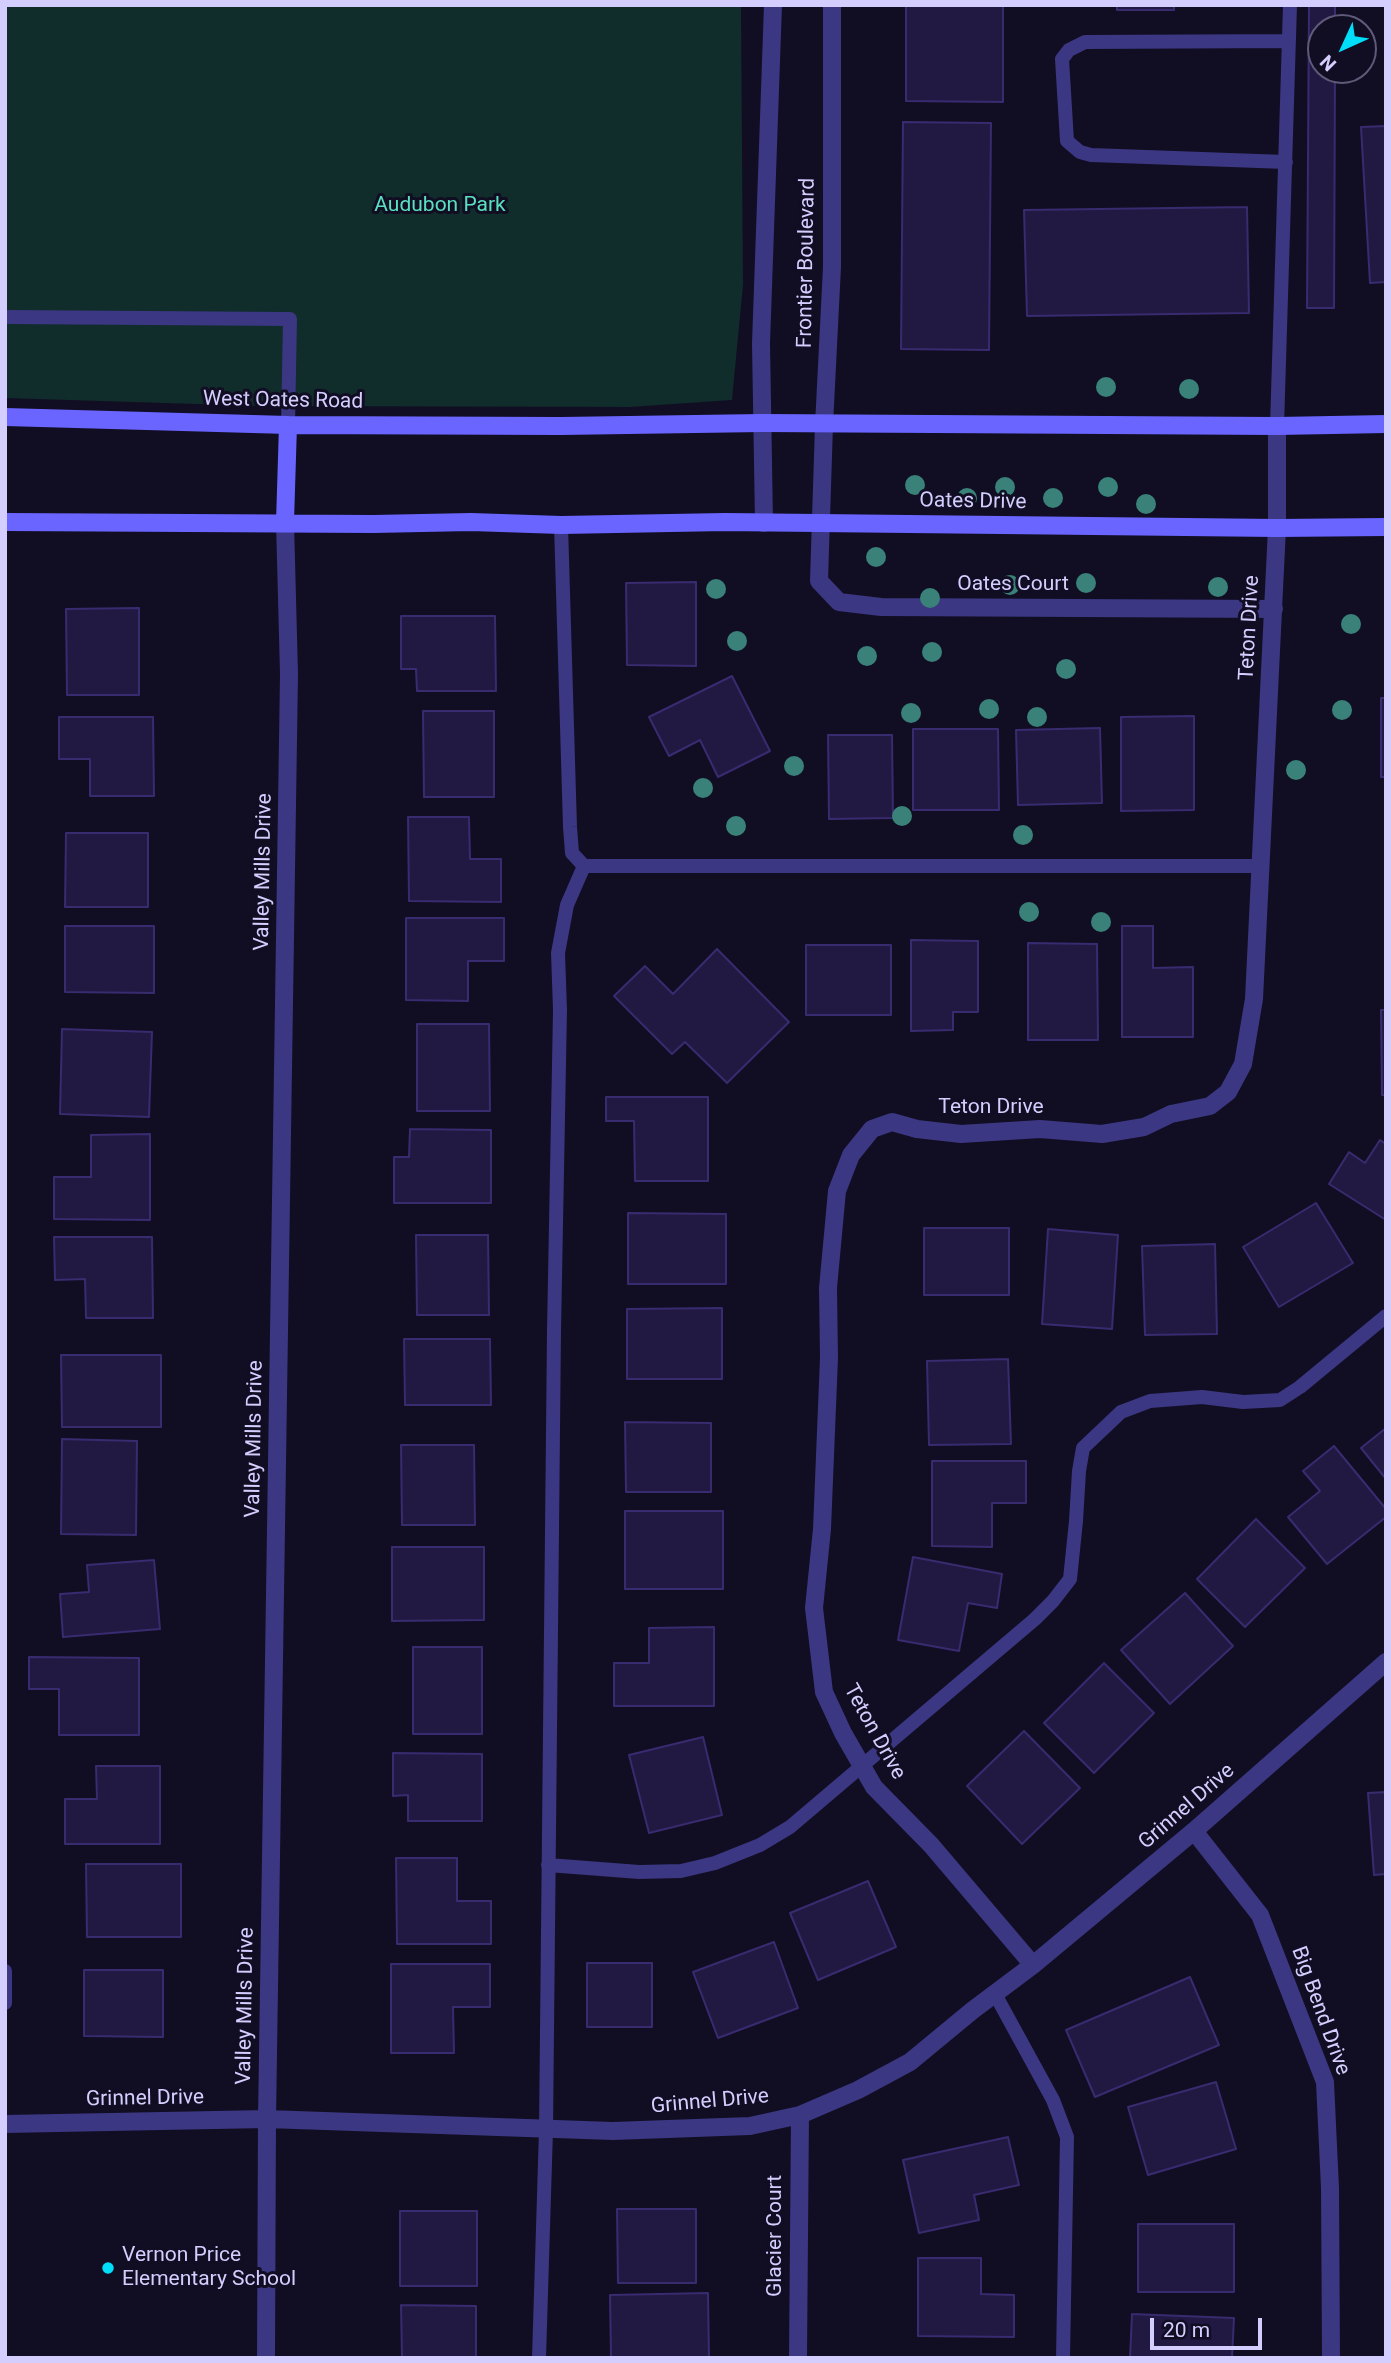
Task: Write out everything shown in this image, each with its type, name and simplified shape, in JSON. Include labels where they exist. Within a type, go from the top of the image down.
[{"type":"main road","name":"West Oates Road","points":[[5,417],[288,425],[561,426],[762,423]]},
{"type":"main road","points":[[762,423],[1277,426],[1386,424]]},
{"type":"main road","points":[[285,522],[288,425]]},
{"type":"main road","points":[[5,522],[561,524]]},
{"type":"main road","name":"Oates Drive","points":[[561,524],[1386,527]]},
{"type":"street","name":"Frontier Boulevard","points":[[764,523],[761,343],[773,5]]},
{"type":"street","name":"Frontier Boulevard","points":[[820,523],[832,267],[832,5]]},
{"type":"street","name":"Teton Drive","points":[[1033,1965],[931,1845],[874,1787],[824,1692],[814,1608],[822,1529],[829,1358],[828,1288],[837,1191],[851,1155],[872,1129],[892,1122],[916,1129],[961,1134],[1040,1129],[1102,1134],[1144,1127],[1171,1114],[1210,1105],[1228,1092],[1243,1064],[1254,999],[1278,528],[1277,426]]},
{"type":"street","name":"Valley Mills Drive","points":[[266,2358],[267,2119],[289,674],[285,522]]},
{"type":"street","name":"Oates Court","points":[[820,523],[819,581],[839,602],[881,607],[1274,609]]},
{"type":"street","name":"Grinnel Drive","points":[[5,2124],[267,2119],[546,2130],[698,2129],[750,2126],[800,2115],[858,2090],[911,2062],[1194,1831],[1386,1662]]},
{"type":"street","name":"Big Bend Drive","points":[[1194,1831],[1260,1915],[1325,2081],[1330,2188],[1331,2358]]},
{"type":"street","name":"Glacier Court","points":[[798,2358],[800,2115]]},
{"type":"lane","points":[[1277,426],[1290,5]]},
{"type":"lane","points":[[1286,162],[1091,155],[1080,152],[1067,141],[1062,60],[1069,50],[1085,42],[1289,41]]},
{"type":"lane","points":[[5,317],[290,318],[288,425]]},
{"type":"lane","points":[[561,524],[570,827],[572,853],[584,866],[1261,866]]},
{"type":"lane","points":[[539,2358],[546,2130],[560,1010],[558,953],[567,905],[584,866]]},
{"type":"lane","points":[[548,1865],[639,1872],[681,1871],[715,1863],[760,1845],[790,1827],[1053,1601],[1070,1579],[1083,1448],[1121,1412],[1150,1401],[1202,1396],[1243,1402],[1280,1400],[1300,1387],[1386,1316]]},
{"type":"lane","points":[[5,1971],[5,2003]]},
{"type":"lane","points":[[995,1994],[1053,2100],[1067,2137],[1063,2358]]},
{"type":"green space","name":"Audubon Park","points":[[5,5],[741,5],[743,285],[732,400],[630,407],[260,406],[5,398]]},
{"type":"building","points":[[906,5],[1003,5],[1003,102],[906,101]]},
{"type":"building","points":[[1117,5],[1174,5],[1174,10],[1117,10]]},
{"type":"building","points":[[1309,5],[1335,5],[1335,14],[1309,14]]},
{"type":"building","points":[[1308,84],[1335,84],[1334,308],[1307,308]]},
{"type":"building","points":[[903,122],[991,123],[989,350],[901,349]]},
{"type":"building","points":[[1386,126],[1386,282],[1370,283],[1361,127]]},
{"type":"building","points":[[1247,207],[1249,313],[1027,316],[1024,210]]},
{"type":"building","points":[[696,582],[696,666],[627,665],[626,583]]},
{"type":"building","points":[[139,608],[139,695],[67,695],[66,609]]},
{"type":"building","points":[[401,616],[495,616],[496,691],[417,691],[416,669],[401,669]]},
{"type":"building","points":[[732,676],[770,751],[718,777],[700,740],[669,756],[649,717]]},
{"type":"building","points":[[1381,698],[1386,698],[1386,777],[1381,777]]},
{"type":"building","points":[[423,711],[494,711],[494,797],[424,797]]},
{"type":"building","points":[[1194,716],[1194,810],[1121,811],[1121,717]]},
{"type":"building","points":[[59,717],[153,717],[154,796],[90,796],[90,759],[59,759]]},
{"type":"building","points":[[1100,728],[1102,803],[1018,805],[1016,730]]},
{"type":"building","points":[[913,729],[998,729],[999,810],[913,810]]},
{"type":"building","points":[[828,735],[892,735],[893,818],[829,819]]},
{"type":"building","points":[[408,817],[469,817],[470,859],[501,859],[501,902],[409,901]]},
{"type":"building","points":[[66,833],[148,833],[148,907],[65,907]]},
{"type":"building","points":[[406,918],[504,918],[504,961],[468,961],[468,1001],[406,1000]]},
{"type":"building","points":[[65,926],[154,926],[154,993],[65,992]]},
{"type":"building","points":[[1122,926],[1153,926],[1153,968],[1193,967],[1193,1037],[1122,1037]]},
{"type":"building","points":[[911,940],[978,941],[978,1012],[953,1012],[953,1030],[911,1031]]},
{"type":"building","points":[[1028,943],[1097,944],[1098,1040],[1028,1040]]},
{"type":"building","points":[[806,945],[891,945],[891,1015],[806,1015]]},
{"type":"building","points":[[717,949],[789,1022],[727,1083],[685,1042],[672,1054],[614,996],[645,966],[673,994]]},
{"type":"building","points":[[1381,1010],[1386,1010],[1386,1095],[1382,1095]]},
{"type":"building","points":[[417,1024],[489,1024],[490,1111],[417,1111]]},
{"type":"building","points":[[62,1029],[152,1032],[149,1117],[60,1114]]},
{"type":"building","points":[[606,1097],[708,1097],[708,1181],[635,1181],[634,1121],[606,1121]]},
{"type":"building","points":[[410,1129],[491,1130],[491,1203],[394,1203],[394,1157],[409,1157]]},
{"type":"building","points":[[150,1134],[150,1220],[54,1219],[54,1177],[91,1177],[91,1135]]},
{"type":"building","points":[[1380,1140],[1386,1144],[1386,1220],[1329,1184],[1349,1152],[1365,1163]]},
{"type":"building","points":[[1316,1203],[1353,1263],[1279,1307],[1243,1247]]},
{"type":"building","points":[[628,1213],[726,1214],[726,1284],[628,1284]]},
{"type":"building","points":[[924,1228],[1009,1228],[1009,1295],[924,1295]]},
{"type":"building","points":[[1048,1229],[1118,1235],[1112,1329],[1042,1324]]},
{"type":"building","points":[[416,1235],[488,1235],[489,1315],[417,1315]]},
{"type":"building","points":[[54,1237],[152,1237],[153,1318],[86,1318],[85,1279],[55,1280]]},
{"type":"building","points":[[1215,1244],[1217,1334],[1145,1335],[1142,1246]]},
{"type":"building","points":[[722,1308],[722,1379],[627,1379],[627,1309]]},
{"type":"building","points":[[404,1339],[490,1339],[491,1405],[405,1405]]},
{"type":"building","points":[[61,1355],[161,1355],[161,1427],[62,1427]]},
{"type":"building","points":[[1008,1359],[1011,1444],[929,1445],[927,1361]]},
{"type":"building","points":[[625,1422],[711,1423],[711,1492],[626,1492]]},
{"type":"building","points":[[1386,1428],[1386,1479],[1361,1448]]},
{"type":"building","points":[[62,1439],[137,1441],[136,1535],[61,1534]]},
{"type":"building","points":[[401,1445],[474,1445],[475,1525],[402,1525]]},
{"type":"building","points":[[1334,1446],[1386,1509],[1386,1517],[1327,1564],[1288,1517],[1320,1491],[1303,1471]]},
{"type":"building","points":[[932,1461],[1026,1461],[1026,1503],[992,1503],[992,1547],[932,1546]]},
{"type":"building","points":[[625,1511],[723,1511],[723,1589],[625,1589]]},
{"type":"building","points":[[1256,1519],[1305,1568],[1245,1627],[1197,1579]]},
{"type":"building","points":[[392,1547],[484,1547],[484,1620],[392,1621]]},
{"type":"building","points":[[913,1557],[1002,1574],[997,1608],[968,1603],[959,1651],[898,1640]]},
{"type":"building","points":[[154,1560],[160,1629],[63,1637],[60,1594],[89,1592],[87,1565]]},
{"type":"building","points":[[1185,1593],[1233,1646],[1170,1704],[1121,1650]]},
{"type":"building","points":[[714,1627],[714,1706],[614,1706],[614,1663],[649,1663],[649,1628]]},
{"type":"building","points":[[413,1647],[482,1647],[482,1734],[413,1734]]},
{"type":"building","points":[[29,1657],[139,1658],[139,1735],[59,1735],[59,1689],[29,1689]]},
{"type":"building","points":[[1104,1663],[1154,1713],[1094,1773],[1044,1723]]},
{"type":"building","points":[[1024,1731],[1080,1788],[1022,1844],[967,1786]]},
{"type":"building","points":[[703,1737],[722,1815],[649,1833],[629,1755]]},
{"type":"building","points":[[393,1753],[482,1754],[482,1821],[408,1821],[408,1795],[393,1796]]},
{"type":"building","points":[[96,1766],[160,1766],[160,1844],[65,1844],[65,1799],[97,1799]]},
{"type":"building","points":[[1386,1792],[1386,1874],[1374,1875],[1368,1793]]},
{"type":"building","points":[[396,1858],[457,1858],[457,1901],[491,1901],[491,1944],[397,1944]]},
{"type":"building","points":[[86,1864],[181,1864],[181,1937],[87,1937]]},
{"type":"building","points":[[868,1881],[896,1947],[818,1980],[790,1913]]},
{"type":"building","points":[[774,1942],[798,2008],[718,2038],[693,1972]]},
{"type":"building","points":[[587,1963],[652,1963],[652,2027],[587,2027]]},
{"type":"building","points":[[391,1964],[490,1964],[490,2007],[453,2007],[454,2053],[391,2053]]},
{"type":"building","points":[[84,1970],[163,1970],[163,2037],[84,2036]]},
{"type":"building","points":[[1190,1977],[1219,2045],[1095,2097],[1066,2030]]},
{"type":"building","points":[[1216,2082],[1236,2149],[1148,2175],[1128,2107]]},
{"type":"building","points":[[1008,2137],[1019,2185],[974,2195],[979,2220],[919,2233],[903,2160]]},
{"type":"building","points":[[617,2209],[696,2209],[696,2283],[618,2283]]},
{"type":"building","points":[[400,2211],[477,2211],[477,2286],[400,2286]]},
{"type":"building","points":[[1138,2224],[1234,2224],[1234,2292],[1138,2292]]},
{"type":"building","points":[[918,2258],[981,2258],[981,2294],[1014,2295],[1014,2337],[918,2336]]},
{"type":"building","points":[[708,2293],[709,2358],[611,2358],[610,2295]]},
{"type":"building","points":[[401,2305],[476,2306],[476,2358],[402,2358]]},
{"type":"building","points":[[1132,2314],[1234,2318],[1232,2358],[1130,2358]]},
{"type":"place","name":"Vernon Price Elementary School","points":[[108,2268]]}]
